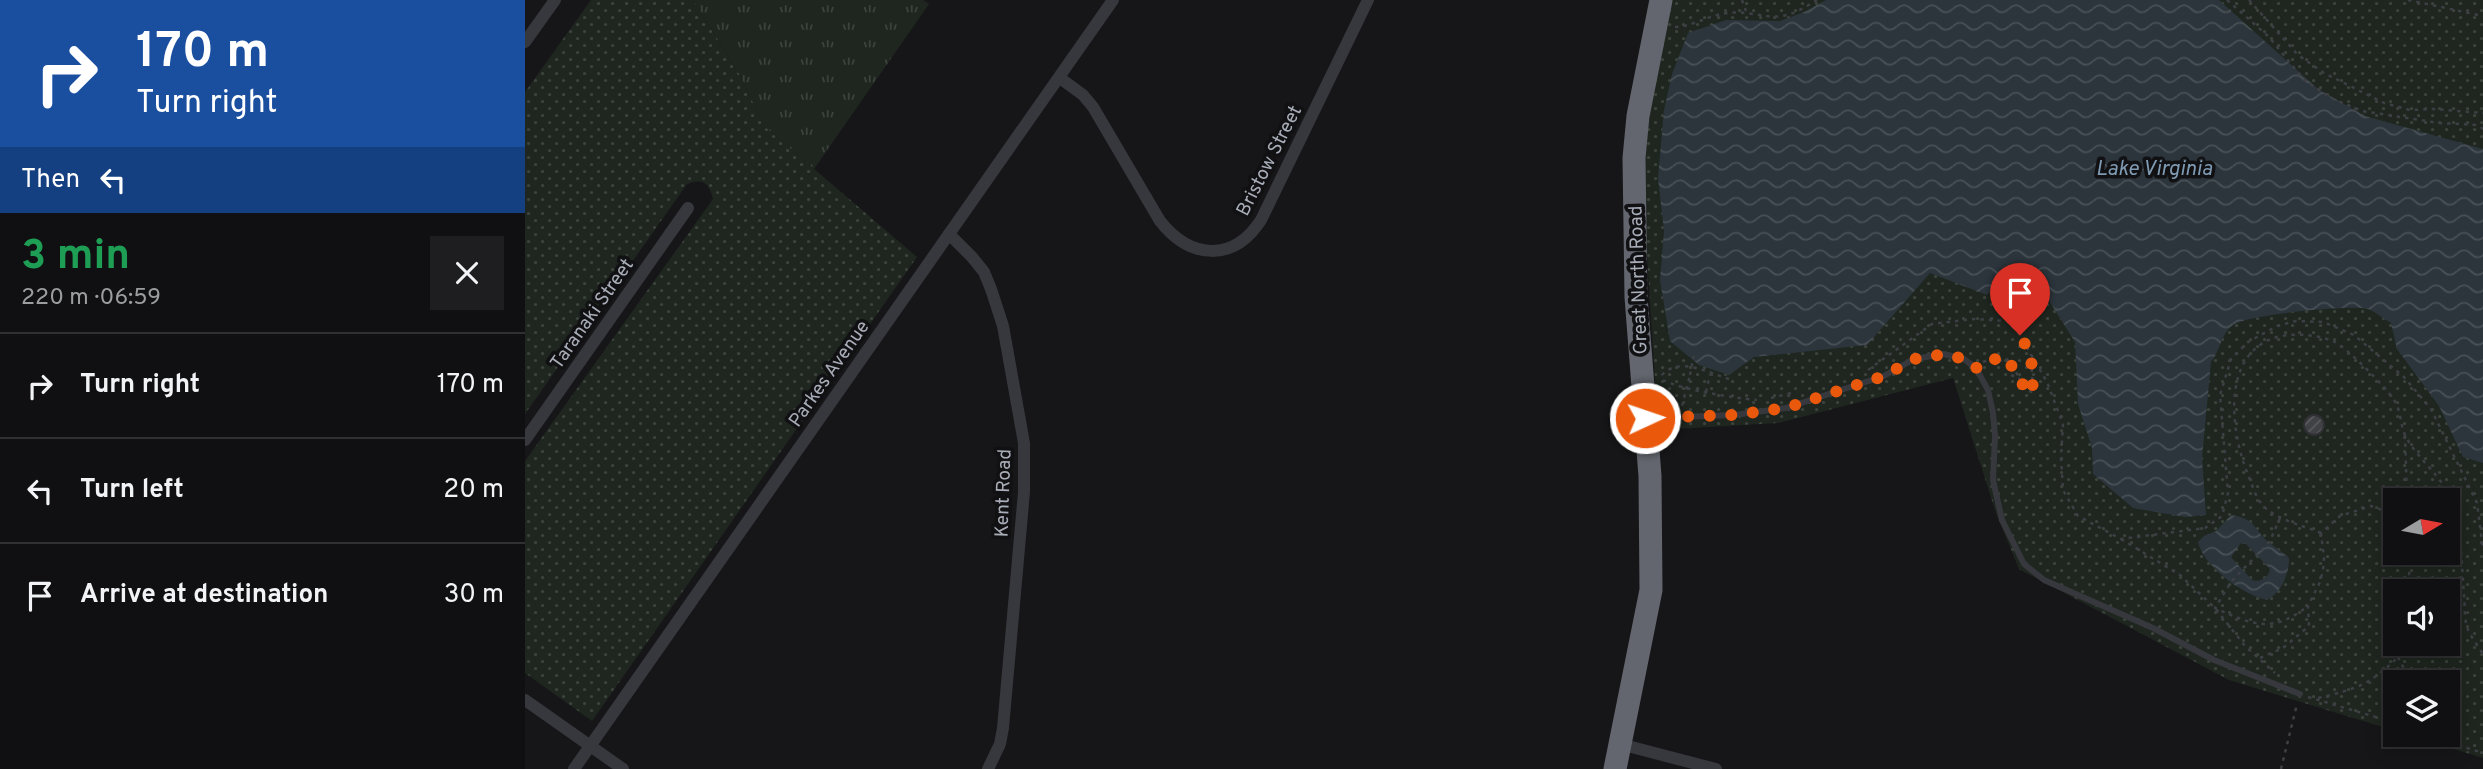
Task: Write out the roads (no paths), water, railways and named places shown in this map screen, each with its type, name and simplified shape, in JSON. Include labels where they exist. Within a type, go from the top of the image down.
[{"type":"highway","name":"Great North Road","points":[[1615,769],[1651,590],[1652,510],[1636,297],[1635,138],[1661,0]]},
{"type":"street","points":[[525,43],[555,0]]},
{"type":"street","name":"Parkes Avenue","points":[[573,769],[1113,0]]},
{"type":"street","name":"Bristow Street","points":[[1060,78],[1083,95],[1093,107],[1170,234],[1193,249],[1222,250],[1245,240],[1261,220],[1368,0]]},
{"type":"street","name":"Taranaki Street","points":[[525,440],[688,208]]},
{"type":"street","name":"Kent Road","points":[[949,234],[972,257],[991,289],[1003,326],[1024,443],[1024,492],[1003,728],[1000,744],[988,769]]},
{"type":"street","points":[[525,700],[623,769]]},
{"type":"street","points":[[1620,744],[1716,769]]},
{"type":"lane","points":[[1645,418],[1734,415],[1786,408],[1884,376],[1914,359],[1944,354],[1964,359],[1976,368],[1988,390],[1993,413],[1993,480],[2002,520],[2024,564],[2044,580],[2153,628],[2214,660],[2300,695]]},
{"type":"water","name":"Lake Virginia","points":[[1826,0],[2219,0],[2318,89],[2365,116],[2483,149],[2483,463],[2463,457],[2439,406],[2397,349],[2391,323],[2368,309],[2342,308],[2277,314],[2242,321],[2229,329],[2211,362],[2202,458],[2206,515],[2185,517],[2133,508],[2093,474],[2092,448],[2078,404],[2075,342],[2046,296],[2016,290],[2001,280],[1987,295],[1930,273],[1867,345],[1754,357],[1729,375],[1699,365],[1670,341],[1660,280],[1664,231],[1658,178],[1664,110],[1672,74],[1688,33],[1726,20],[1780,21]]},
{"type":"water","points":[[2231,515],[2246,519],[2289,558],[2284,582],[2272,597],[2267,600],[2257,597],[2236,586],[2208,561],[2198,542],[2216,531]],"holes":[[[2241,543],[2246,544],[2270,569],[2268,575],[2261,580],[2252,580],[2231,557]]]}]
